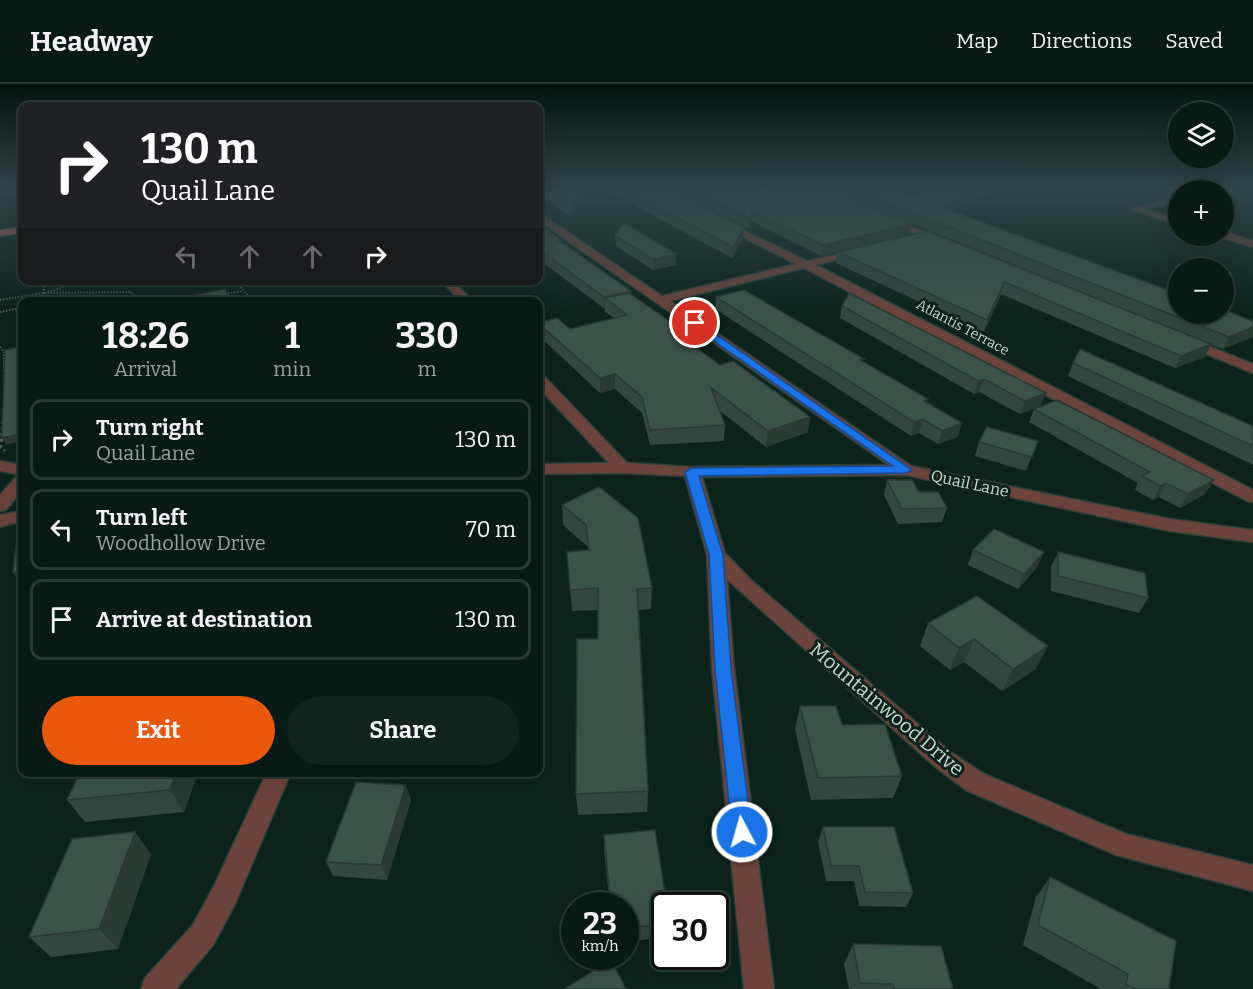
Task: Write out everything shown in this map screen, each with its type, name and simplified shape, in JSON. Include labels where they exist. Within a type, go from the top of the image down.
[{"type":"street","points":[[561,231],[906,470]]},
{"type":"street","name":"Atlantis Terrace","points":[[739,231],[877,299],[1253,496]]},
{"type":"street","points":[[917,231],[949,244]]},
{"type":"street","points":[[904,241],[927,235]]},
{"type":"street","points":[[1234,238],[1253,244]]},
{"type":"street","points":[[660,300],[871,249]]},
{"type":"street","points":[[451,285],[463,297]]},
{"type":"street","points":[[1170,335],[1253,369]]},
{"type":"street","points":[[543,383],[622,468]]},
{"type":"street","points":[[5,459],[18,467]]},
{"type":"street","name":"Quail Lane","points":[[543,469],[622,468],[692,472],[906,470],[1170,525],[1253,536]]},
{"type":"street","points":[[692,472],[716,555],[723,669],[759,989]]},
{"type":"street","points":[[0,506],[18,485]]},
{"type":"street","points":[[0,521],[18,517]]},
{"type":"street","name":"Mountainwood Drive","points":[[716,555],[745,585],[940,758],[975,782],[1125,846],[1253,878]]},
{"type":"street","points":[[156,989],[203,935],[225,894],[277,777]]},
{"type":"path","points":[[44,285],[44,297]]},
{"type":"path","points":[[22,297],[68,285]]},
{"type":"path","points":[[239,285],[247,297]]},
{"type":"path","points":[[221,295],[243,291]]},
{"type":"path","points":[[44,293],[131,292],[136,297]]},
{"type":"path","points":[[0,300],[18,298]]},
{"type":"path","points":[[0,312],[18,309]]},
{"type":"path","points":[[0,347],[4,352],[4,376]]},
{"type":"path","points":[[3,420],[1,447],[5,459]]},
{"type":"building","points":[[543,231],[549,231],[562,240],[558,240],[631,291],[604,297],[543,253]]},
{"type":"building","points":[[618,231],[638,231],[676,254],[653,259],[615,236]]},
{"type":"building","points":[[703,231],[742,231],[733,247]]},
{"type":"building","points":[[794,231],[881,231],[823,245]]},
{"type":"building","points":[[928,231],[1211,344],[1181,356],[1004,282],[987,320],[838,252]]},
{"type":"building","points":[[959,231],[1007,231],[1168,290],[1168,313]]},
{"type":"building","points":[[225,289],[229,297],[185,297]]},
{"type":"building","points":[[744,290],[864,359],[860,360],[928,399],[924,401],[962,423],[942,431],[923,419],[914,422],[716,297]]},
{"type":"building","points":[[629,293],[678,327],[670,329],[720,365],[733,361],[810,417],[768,431],[711,388],[725,425],[650,430],[642,397],[615,374],[600,378],[543,327],[543,322],[557,318],[570,329],[627,315],[605,298]]},
{"type":"building","points":[[849,293],[1046,393],[1025,401],[984,379],[978,381],[842,306]]},
{"type":"building","points":[[1234,314],[1253,321],[1253,327],[1229,337],[1196,324],[1234,324]]},
{"type":"building","points":[[18,348],[18,434],[2,438],[5,350]]},
{"type":"building","points":[[1080,349],[1253,426],[1253,446],[1073,363]]},
{"type":"building","points":[[1057,400],[1214,480],[1188,494],[1166,483],[1160,486],[1142,476],[1150,472],[1034,409]]},
{"type":"building","points":[[987,427],[1038,441],[1032,457],[979,442]]},
{"type":"building","points":[[887,480],[912,480],[919,492],[938,492],[947,508],[902,509]]},
{"type":"building","points":[[599,487],[638,518],[652,588],[637,589],[648,791],[576,794],[577,639],[598,639],[598,588],[570,590],[567,552],[589,550],[586,525],[562,505]]},
{"type":"building","points":[[994,529],[1044,552],[1024,574],[973,550]]},
{"type":"building","points":[[16,545],[18,545],[18,571],[13,573]]},
{"type":"building","points":[[1058,552],[1145,573],[1148,598],[1058,576]]},
{"type":"building","points":[[977,596],[1048,646],[1013,669],[974,639],[959,648],[928,623]]},
{"type":"building","points":[[800,706],[836,706],[842,725],[885,724],[902,776],[818,778]]},
{"type":"building","points":[[78,777],[174,777],[170,790],[67,800]]},
{"type":"building","points":[[356,782],[406,785],[381,865],[326,862]]},
{"type":"building","points":[[823,827],[894,827],[913,893],[865,892],[859,866],[831,866]]},
{"type":"building","points":[[655,830],[665,892],[651,892],[651,925],[639,927],[639,892],[610,892],[604,835]]},
{"type":"building","points":[[135,832],[99,929],[29,937],[72,839]]},
{"type":"building","points":[[1050,877],[1176,941],[1169,989],[1135,989],[1126,984],[1128,974],[1038,925]]},
{"type":"building","points":[[853,944],[941,946],[953,989],[894,989],[893,984],[860,983]]},
{"type":"building","points":[[595,970],[616,970],[626,989],[564,989]]},
{"type":"route","points":[[695,323],[747,357],[906,470],[692,472],[716,555],[723,669],[742,832]]}]
